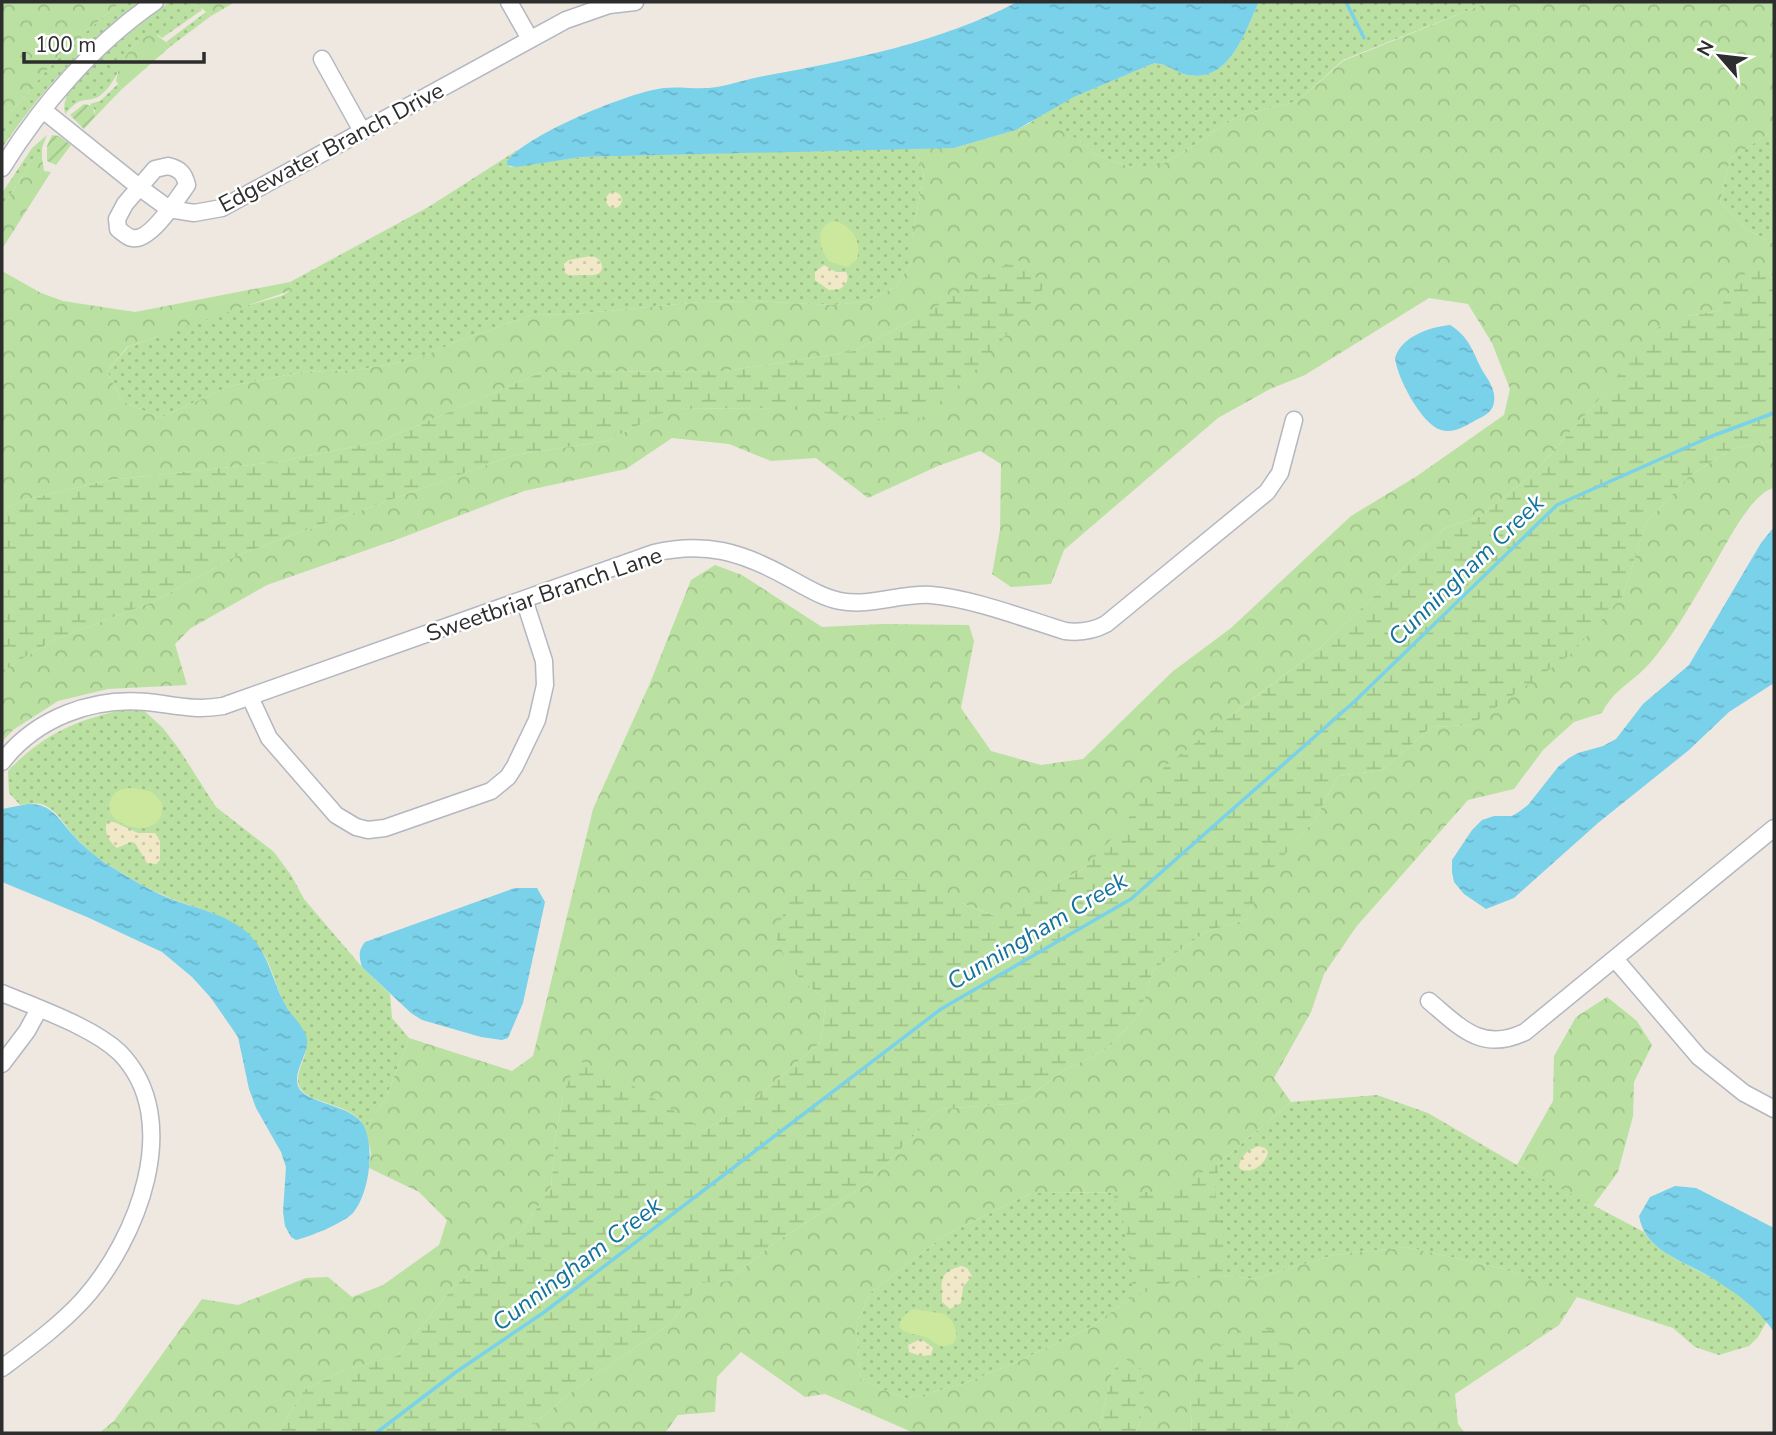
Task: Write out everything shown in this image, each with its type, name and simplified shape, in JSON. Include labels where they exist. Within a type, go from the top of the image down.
[{"type":"street","points":[[2,168],[43,110],[97,51],[155,2]]},
{"type":"street","points":[[509,2],[530,39]]},
{"type":"street","name":"Edgewater Branch Drive","points":[[169,209],[194,213],[222,208],[566,20],[593,10],[635,2]]},
{"type":"street","points":[[322,59],[362,131]]},
{"type":"street","points":[[43,110],[169,209]]},
{"type":"street","points":[[167,166],[184,174],[187,185],[153,229],[141,239],[130,239],[118,229],[117,219],[139,187],[155,169],[167,166]]},
{"type":"street","name":"Sweetbriar Branch Lane","points":[[2,762],[22,740],[40,726],[75,710],[124,701],[205,709],[250,697],[654,553],[697,548],[739,554],[838,600],[866,603],[927,595],[947,596],[1065,631],[1087,632],[1106,624],[1267,492],[1280,473],[1294,420]]},
{"type":"street","points":[[250,697],[269,738],[336,815],[356,827],[368,830],[385,828],[491,791],[508,777],[515,766],[543,703],[544,661],[524,599]]},
{"type":"street","points":[[1429,1001],[1465,1031],[1478,1037],[1502,1040],[1525,1032],[1774,828]]},
{"type":"street","points":[[1615,959],[1699,1057],[1744,1093],[1774,1109]]},
{"type":"street","points":[[2,993],[93,1034],[112,1046],[128,1062],[143,1087],[151,1115],[151,1151],[144,1185],[135,1212],[111,1262],[83,1300],[64,1319],[2,1368]]},
{"type":"street","points":[[2,1064],[27,1031],[39,1009]]},
{"type":"green space","points":[[2,2],[121,2],[61,53],[2,123]]},
{"type":"green space","points":[[121,2],[139,2],[100,34],[64,69],[2,148],[2,123],[61,53]]},
{"type":"green space","points":[[169,2],[199,2],[202,10],[162,38],[158,35],[137,43],[102,94],[79,102],[65,114],[66,98],[83,75]]},
{"type":"green space","points":[[199,2],[235,2],[211,16],[199,6]]},
{"type":"green space","points":[[1259,2],[1489,2],[1343,60],[1298,101],[1238,116],[1155,168],[1133,168],[1095,155],[1079,140],[1030,123],[1041,114],[1074,97],[1152,64],[1161,64],[1188,75],[1203,75],[1215,71],[1234,52]]},
{"type":"green space","points":[[1489,2],[1774,2],[1774,126],[1765,136],[1730,159],[1720,202],[1746,229],[1774,244],[1774,278],[1769,272],[1731,290],[1718,311],[1688,316],[1604,394],[1532,475],[1481,516],[1445,528],[1321,647],[1229,717],[1086,867],[996,916],[959,902],[790,970],[826,1000],[821,1042],[753,1100],[704,1131],[563,1095],[551,1188],[523,1228],[452,1289],[397,1356],[347,1369],[304,1390],[278,1433],[99,1433],[114,1421],[202,1299],[238,1305],[306,1278],[328,1277],[352,1297],[383,1285],[439,1245],[447,1220],[419,1192],[369,1168],[371,1152],[365,1129],[386,1098],[409,1038],[512,1071],[533,1056],[593,809],[650,683],[691,580],[715,565],[742,575],[822,627],[882,624],[969,625],[974,641],[961,708],[991,751],[1041,765],[1083,759],[1172,672],[1231,628],[1351,516],[1417,476],[1504,415],[1510,389],[1492,343],[1468,304],[1429,298],[1305,375],[1270,389],[1218,418],[1064,550],[1051,584],[1011,587],[992,574],[1000,530],[1001,464],[980,451],[938,466],[868,498],[816,458],[771,461],[729,444],[672,438],[626,469],[524,491],[267,585],[191,628],[175,644],[187,685],[108,689],[58,701],[13,730],[2,742],[2,671],[54,640],[155,601],[238,555],[514,455],[607,441],[671,409],[776,408],[917,318],[854,351],[726,371],[542,372],[379,442],[277,462],[109,480],[28,499],[2,509],[2,271],[41,293],[63,301],[135,312],[290,282],[292,290],[127,347],[107,371],[122,401],[160,418],[230,386],[302,372],[356,370],[414,360],[461,340],[536,314],[565,315],[700,302],[750,301],[835,305],[867,301],[896,287],[912,261],[912,237],[924,174],[914,148],[954,148],[1016,130],[1030,123],[1056,127],[1079,140],[1095,155],[1133,168],[1155,168],[1238,116],[1298,101],[1343,61]]},
{"type":"green space","points":[[206,12],[211,16],[171,46],[166,42]]},
{"type":"green space","points":[[154,33],[171,46],[122,89],[116,81],[125,58],[140,40]]},
{"type":"green space","points":[[118,84],[122,89],[95,117],[95,110],[90,104],[100,101]]},
{"type":"green space","points":[[84,104],[93,106],[95,117],[84,129],[70,115]]},
{"type":"green space","points":[[1774,126],[1774,244],[1746,229],[1720,202],[1730,159],[1765,136]]},
{"type":"green space","points":[[47,135],[42,148],[42,158],[32,160],[2,208],[2,193],[32,148]]},
{"type":"green space","points":[[52,135],[59,136],[71,145],[56,165],[47,161],[47,146]]},
{"type":"green space","points":[[914,148],[924,174],[912,237],[912,261],[896,287],[867,301],[835,305],[750,301],[700,302],[565,315],[536,314],[461,340],[414,360],[356,370],[302,372],[230,386],[160,418],[122,401],[107,371],[128,347],[228,311],[281,296],[292,290],[290,282],[430,206],[519,149],[507,161],[510,167],[581,157]]},
{"type":"green space","points":[[42,158],[44,171],[51,172],[2,249],[2,208],[32,160]]},
{"type":"green space","points":[[836,221],[847,227],[857,241],[857,259],[848,267],[830,262],[821,244],[824,227]]},
{"type":"green space","points":[[1016,258],[1045,286],[983,363],[916,423],[776,408],[671,409],[607,441],[514,455],[238,555],[155,601],[54,640],[2,671],[2,509],[28,499],[109,480],[277,462],[379,442],[542,372],[726,371],[854,351],[917,318]]},
{"type":"green space","points":[[1752,266],[1769,272],[1774,278],[1774,440],[1732,449],[1688,477],[1646,523],[1622,597],[1571,654],[1471,725],[1431,727],[1383,770],[1338,776],[1316,818],[1265,878],[1247,919],[1205,932],[1153,970],[1140,1014],[1107,1049],[1061,1072],[1021,1103],[940,1109],[864,1186],[774,1243],[728,1281],[700,1283],[670,1324],[579,1386],[523,1433],[278,1433],[304,1390],[347,1369],[397,1356],[452,1289],[523,1228],[551,1188],[563,1095],[577,1060],[627,1083],[704,1131],[753,1100],[821,1042],[826,1000],[790,970],[775,935],[788,902],[807,880],[917,879],[959,902],[995,916],[1086,867],[1123,826],[1165,766],[1321,647],[1445,528],[1481,516],[1532,475],[1604,394],[1652,330],[1688,316],[1718,311],[1731,290]]},
{"type":"green space","points":[[1774,440],[1774,488],[1765,492],[1747,511],[1682,619],[1650,663],[1618,691],[1602,713],[1574,722],[1543,750],[1514,789],[1468,800],[1356,927],[1324,974],[1311,1012],[1274,1078],[1291,1102],[1219,1163],[1186,1181],[1154,1192],[1031,1193],[945,1235],[870,1293],[856,1326],[861,1380],[906,1399],[963,1384],[1019,1361],[1087,1329],[1133,1297],[1174,1281],[1222,1275],[1254,1279],[1334,1255],[1406,1247],[1505,1269],[1577,1297],[1559,1325],[1455,1394],[1458,1424],[1465,1433],[1285,1433],[1291,1414],[1190,1395],[1192,1433],[1136,1433],[1145,1404],[1121,1356],[1110,1378],[1098,1433],[914,1433],[825,1394],[805,1397],[741,1352],[717,1377],[715,1412],[678,1415],[665,1433],[523,1433],[579,1386],[670,1324],[700,1283],[728,1281],[774,1243],[864,1186],[940,1109],[1021,1103],[1061,1072],[1107,1049],[1140,1014],[1153,970],[1205,932],[1247,919],[1264,878],[1316,818],[1338,776],[1383,770],[1431,727],[1471,725],[1622,597],[1646,523],[1688,477],[1732,449]]},
{"type":"green space","points":[[139,706],[163,728],[216,807],[274,852],[304,899],[362,967],[390,994],[392,1018],[409,1038],[386,1098],[365,1129],[353,1114],[313,1098],[300,1088],[298,1078],[306,1041],[285,1005],[266,958],[252,938],[230,921],[163,895],[131,878],[88,849],[46,806],[20,805],[9,793],[8,771],[37,745],[83,721]]},
{"type":"green space","points":[[134,788],[152,792],[162,803],[161,816],[154,824],[144,828],[122,824],[109,809],[115,793]]},
{"type":"green space","points":[[1607,997],[1637,1021],[1652,1045],[1634,1082],[1633,1116],[1618,1172],[1593,1206],[1517,1165],[1553,1101],[1554,1056],[1576,1017]]},
{"type":"green space","points":[[1377,1095],[1428,1113],[1517,1165],[1644,1232],[1656,1246],[1723,1284],[1754,1307],[1767,1321],[1758,1337],[1749,1346],[1719,1355],[1695,1347],[1673,1328],[1562,1292],[1505,1269],[1406,1247],[1334,1255],[1254,1279],[1222,1275],[1133,1297],[1087,1329],[1019,1361],[963,1384],[906,1399],[861,1380],[856,1326],[870,1293],[945,1235],[1031,1193],[1154,1192],[1219,1163],[1291,1102]]},
{"type":"green space","points":[[1219,1163],[1215,1191],[1225,1246],[1222,1275],[1174,1281],[1133,1297],[1128,1243],[1123,1220],[1112,1192],[1154,1192],[1186,1181]]},
{"type":"green space","points":[[914,1309],[945,1314],[955,1329],[954,1343],[941,1346],[928,1338],[902,1330],[899,1326],[903,1318]]},
{"type":"green space","points":[[1248,1323],[1275,1332],[1298,1362],[1291,1414],[1285,1433],[1192,1433],[1190,1395],[1202,1362]]},
{"type":"green space","points":[[1121,1356],[1141,1369],[1145,1404],[1136,1433],[1098,1433],[1110,1378]]},
{"type":"sand","points":[[611,192],[617,192],[622,200],[620,206],[611,208],[606,203],[606,197]]},
{"type":"sand","points":[[591,256],[598,259],[602,265],[598,273],[570,276],[565,273],[564,264],[569,260]]},
{"type":"sand","points":[[824,265],[836,272],[846,272],[847,281],[840,289],[829,290],[815,280],[815,272]]},
{"type":"sand","points":[[108,822],[138,833],[155,833],[160,841],[160,860],[156,864],[147,863],[135,843],[117,848],[107,835]]},
{"type":"sand","points":[[1258,1146],[1268,1152],[1264,1161],[1252,1170],[1239,1168],[1245,1154]]},
{"type":"sand","points":[[961,1266],[967,1268],[972,1276],[963,1287],[961,1303],[950,1309],[942,1302],[942,1279],[948,1272]]},
{"type":"sand","points":[[919,1340],[933,1348],[931,1355],[921,1356],[909,1352],[908,1345]]},
{"type":"water","points":[[1017,2],[1259,2],[1234,52],[1215,71],[1203,75],[1188,75],[1161,64],[1152,64],[1074,97],[1016,130],[954,148],[581,157],[516,167],[507,165],[507,161],[518,150],[535,139],[580,116],[628,97],[664,88],[717,87],[894,48],[957,29]]},
{"type":"water","points":[[1450,325],[1469,344],[1494,392],[1494,402],[1485,415],[1459,429],[1446,431],[1433,426],[1418,410],[1405,388],[1395,358],[1403,344],[1417,334]]},
{"type":"water","points":[[1774,527],[1774,683],[1729,712],[1689,750],[1598,823],[1514,898],[1486,909],[1464,894],[1454,882],[1452,860],[1472,830],[1482,820],[1494,816],[1512,816],[1520,811],[1569,758],[1616,739],[1643,704],[1689,665],[1761,543]]},
{"type":"water","points":[[28,804],[49,809],[81,843],[105,863],[159,894],[228,920],[239,926],[258,945],[287,1008],[306,1035],[307,1045],[298,1074],[298,1086],[309,1097],[350,1113],[364,1126],[369,1147],[369,1171],[359,1205],[348,1217],[310,1236],[296,1240],[291,1237],[285,1226],[283,1212],[286,1167],[281,1152],[256,1108],[249,1089],[238,1037],[211,998],[192,977],[162,952],[2,882],[2,809]]},
{"type":"water","points":[[515,888],[537,888],[545,902],[523,1003],[508,1038],[502,1040],[481,1037],[422,1020],[362,967],[360,954],[365,942]]},
{"type":"water","points":[[1675,1186],[1696,1188],[1774,1228],[1774,1332],[1754,1308],[1738,1295],[1668,1254],[1649,1238],[1639,1216],[1650,1197]]},
{"type":"waterway","points":[[1346,2],[1364,38]]},
{"type":"waterway","name":"Cunningham Creek","points":[[376,1433],[456,1372],[543,1313],[941,1009],[1131,899],[1355,701],[1557,505],[1712,436],[1774,413]]}]
